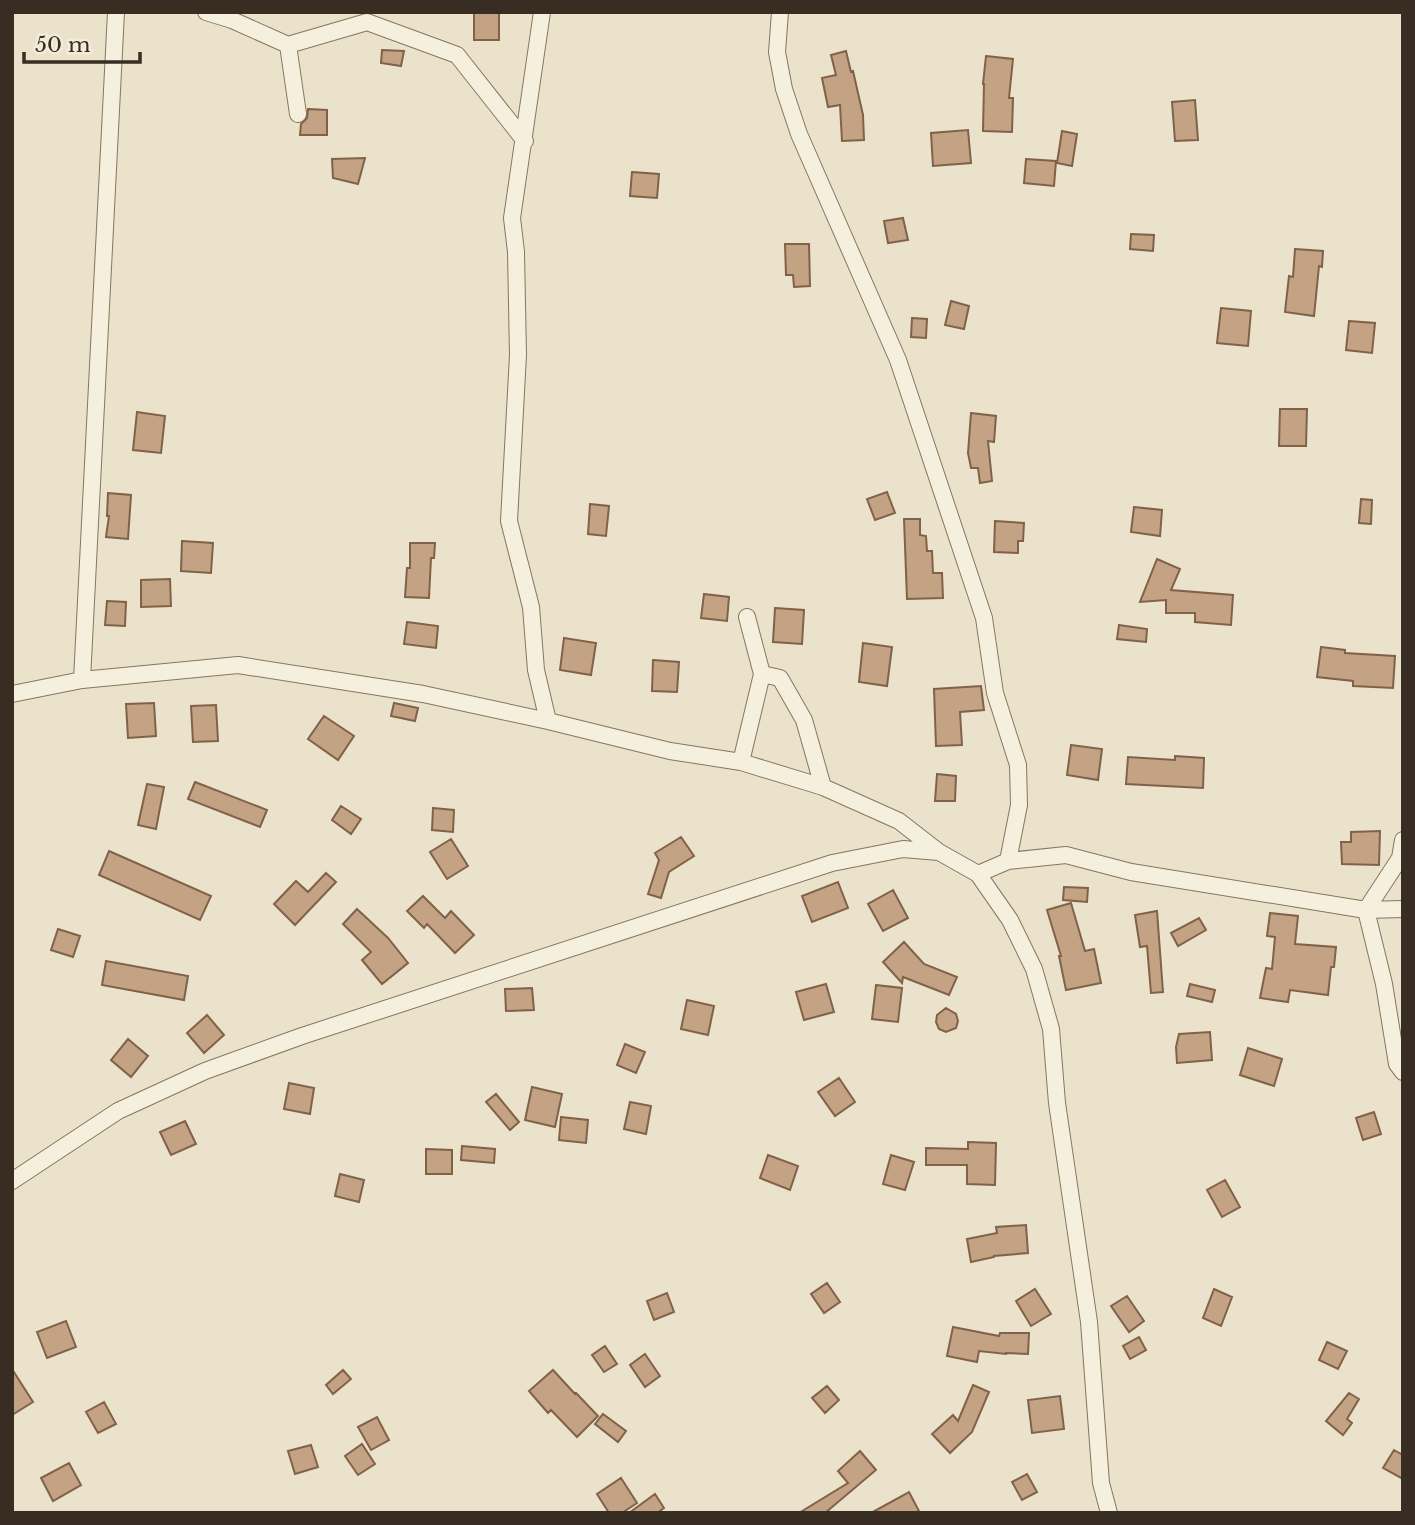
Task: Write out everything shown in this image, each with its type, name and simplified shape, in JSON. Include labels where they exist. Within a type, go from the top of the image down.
[{"type":"street","points":[[82,680],[116,12]]},
{"type":"street","points":[[206,12],[232,20],[288,45],[367,22],[457,55],[524,141]]},
{"type":"street","points":[[542,12],[512,218],[516,252],[518,355],[509,522],[531,607],[536,670],[548,722]]},
{"type":"street","points":[[780,12],[777,52],[784,89],[799,134],[898,360],[984,618],[995,693],[1018,765],[1018,805],[1008,861]]},
{"type":"street","points":[[288,45],[298,114]]},
{"type":"street","points":[[741,762],[762,674],[747,617]]},
{"type":"street","points":[[12,694],[82,680],[238,665],[423,694],[670,751],[741,762],[823,787],[899,821],[939,852],[978,874],[1010,920],[1034,969],[1051,1030],[1056,1103],[1089,1322],[1101,1483],[1110,1513]]},
{"type":"street","points":[[762,674],[780,678],[804,720],[823,787]]},
{"type":"street","points":[[1403,840],[1400,858],[1366,909],[1384,984],[1397,1064],[1403,1072]]},
{"type":"street","points":[[12,1181],[118,1111],[205,1071],[302,1036],[832,863],[903,849],[939,852]]},
{"type":"street","points":[[978,874],[1008,861],[1066,855],[1131,872],[1366,909],[1403,909]]},
{"type":"building","points":[[474,12],[499,12],[499,40],[474,40]]},
{"type":"building","points":[[382,50],[404,51],[401,66],[381,63]]},
{"type":"building","points":[[846,51],[863,115],[864,140],[842,141],[840,105],[828,107],[822,78],[836,75],[831,55]]},
{"type":"building","points":[[986,56],[1013,59],[1009,98],[1013,98],[1012,132],[983,131]]},
{"type":"building","points":[[1195,100],[1198,140],[1175,141],[1172,102]]},
{"type":"building","points":[[308,109],[327,110],[327,135],[300,135],[301,124],[307,118]]},
{"type":"building","points":[[968,130],[971,163],[933,166],[931,133]]},
{"type":"building","points":[[1062,131],[1077,134],[1072,166],[1057,163]]},
{"type":"building","points":[[365,158],[358,184],[333,178],[332,159]]},
{"type":"building","points":[[1026,159],[1056,161],[1054,186],[1024,183]]},
{"type":"building","points":[[632,172],[659,174],[657,198],[630,196]]},
{"type":"building","points":[[903,218],[908,240],[888,243],[884,221]]},
{"type":"building","points":[[1131,234],[1154,235],[1153,251],[1130,249]]},
{"type":"building","points":[[785,244],[809,244],[810,286],[794,287],[793,275],[786,275]]},
{"type":"building","points":[[1295,249],[1323,251],[1314,316],[1285,312],[1289,276],[1293,277]]},
{"type":"building","points":[[951,301],[969,306],[964,329],[945,325]]},
{"type":"building","points":[[1221,308],[1251,311],[1248,346],[1217,343]]},
{"type":"building","points":[[912,318],[927,319],[926,338],[911,337]]},
{"type":"building","points":[[1349,321],[1375,323],[1372,353],[1346,350]]},
{"type":"building","points":[[1280,409],[1307,409],[1306,446],[1279,446]]},
{"type":"building","points":[[137,412],[165,416],[161,453],[133,450]]},
{"type":"building","points":[[971,413],[996,416],[994,442],[988,441],[992,481],[980,483],[978,468],[971,468],[968,453]]},
{"type":"building","points":[[887,492],[895,513],[875,520],[867,499]]},
{"type":"building","points":[[108,493],[131,495],[128,539],[106,537]]},
{"type":"building","points":[[1361,499],[1372,500],[1371,524],[1359,523]]},
{"type":"building","points":[[590,504],[609,506],[606,536],[588,534]]},
{"type":"building","points":[[1134,507],[1162,510],[1160,536],[1131,532]]},
{"type":"building","points":[[904,519],[920,519],[920,535],[926,536],[927,551],[932,551],[933,573],[942,573],[943,598],[907,599]]},
{"type":"building","points":[[995,521],[1024,523],[1023,541],[1018,541],[1018,553],[994,552]]},
{"type":"building","points":[[182,541],[213,543],[211,573],[181,571]]},
{"type":"building","points":[[410,543],[435,543],[434,558],[431,558],[429,598],[405,597],[407,568],[410,568]]},
{"type":"building","points":[[1157,559],[1180,569],[1171,590],[1233,595],[1231,625],[1195,622],[1195,613],[1166,613],[1166,600],[1140,602]]},
{"type":"building","points":[[170,579],[171,606],[141,607],[141,580]]},
{"type":"building","points":[[704,594],[729,597],[727,621],[701,618]]},
{"type":"building","points":[[107,601],[126,602],[125,626],[105,625]]},
{"type":"building","points":[[775,608],[804,610],[802,644],[773,642]]},
{"type":"building","points":[[407,622],[438,626],[436,648],[404,644]]},
{"type":"building","points":[[1119,625],[1147,629],[1146,642],[1117,639]]},
{"type":"building","points":[[564,638],[596,643],[591,675],[560,670]]},
{"type":"building","points":[[863,643],[892,647],[887,686],[859,682]]},
{"type":"building","points":[[1321,647],[1345,650],[1345,653],[1395,656],[1393,688],[1353,686],[1353,681],[1317,677]]},
{"type":"building","points":[[653,660],[679,662],[677,692],[652,691]]},
{"type":"building","points":[[981,686],[984,710],[960,712],[962,745],[936,746],[934,689]]},
{"type":"building","points":[[154,703],[156,736],[128,738],[126,704]]},
{"type":"building","points":[[394,703],[418,708],[415,721],[391,716]]},
{"type":"building","points":[[216,705],[218,741],[193,742],[191,706]]},
{"type":"building","points":[[324,716],[354,736],[338,760],[308,739]]},
{"type":"building","points":[[1071,745],[1102,749],[1098,780],[1067,775]]},
{"type":"building","points":[[1175,756],[1204,758],[1203,788],[1126,784],[1128,757],[1175,760]]},
{"type":"building","points":[[937,774],[956,776],[955,801],[935,801]]},
{"type":"building","points":[[195,782],[267,810],[260,827],[188,799]]},
{"type":"building","points":[[147,784],[164,787],[156,829],[138,825]]},
{"type":"building","points":[[341,806],[361,819],[351,834],[332,820]]},
{"type":"building","points":[[433,808],[454,810],[453,832],[432,830]]},
{"type":"building","points":[[1380,831],[1379,865],[1342,864],[1341,842],[1351,842],[1351,832]]},
{"type":"building","points":[[681,837],[694,856],[669,872],[661,898],[648,894],[659,860],[655,853]]},
{"type":"building","points":[[451,839],[468,866],[447,879],[430,852]]},
{"type":"building","points":[[109,851],[211,896],[200,920],[99,875]]},
{"type":"building","points":[[326,873],[336,882],[295,925],[274,904],[296,881],[308,892]]},
{"type":"building","points":[[838,882],[848,908],[812,922],[802,896]]},
{"type":"building","points":[[1064,887],[1088,888],[1087,902],[1063,900]]},
{"type":"building","points":[[893,890],[908,918],[883,931],[868,904]]},
{"type":"building","points":[[423,896],[445,918],[451,911],[474,935],[455,953],[427,924],[424,928],[407,911]]},
{"type":"building","points":[[1071,903],[1085,951],[1094,949],[1101,983],[1066,990],[1061,956],[1047,910]]},
{"type":"building","points":[[357,909],[388,938],[408,963],[382,984],[362,960],[371,952],[343,924]]},
{"type":"building","points":[[1157,911],[1163,992],[1151,993],[1147,946],[1140,947],[1135,915]]},
{"type":"building","points":[[1270,913],[1298,916],[1295,944],[1336,947],[1328,995],[1290,990],[1288,1002],[1260,998],[1266,968],[1272,969],[1275,937],[1267,936]]},
{"type":"building","points":[[1199,918],[1206,930],[1178,946],[1171,933]]},
{"type":"building","points":[[58,929],[80,936],[73,957],[51,950]]},
{"type":"building","points":[[904,942],[924,964],[957,977],[949,995],[903,977],[902,983],[883,962]]},
{"type":"building","points":[[106,961],[188,976],[184,1000],[102,985]]},
{"type":"building","points":[[826,984],[834,1012],[804,1020],[796,992]]},
{"type":"building","points":[[1190,984],[1215,990],[1212,1002],[1187,996]]},
{"type":"building","points":[[876,985],[902,988],[898,1022],[872,1019]]},
{"type":"building","points":[[532,988],[534,1010],[506,1011],[505,989]]},
{"type":"building","points":[[687,1000],[714,1006],[708,1035],[681,1029]]},
{"type":"building","points":[[946,1008],[956,1014],[958,1021],[956,1028],[946,1032],[939,1029],[936,1022],[937,1015]]},
{"type":"building","points":[[207,1015],[224,1035],[204,1053],[187,1033]]},
{"type":"building","points":[[1210,1032],[1212,1060],[1177,1063],[1179,1034]]},
{"type":"building","points":[[128,1039],[148,1056],[131,1077],[111,1060]]},
{"type":"building","points":[[625,1044],[645,1052],[636,1073],[617,1065]]},
{"type":"building","points":[[1248,1048],[1282,1059],[1274,1086],[1240,1075]]},
{"type":"building","points":[[839,1078],[855,1102],[835,1116],[818,1092]]},
{"type":"building","points":[[289,1083],[314,1088],[310,1114],[284,1109]]},
{"type":"building","points":[[532,1087],[562,1094],[555,1127],[525,1120]]},
{"type":"building","points":[[496,1094],[519,1122],[510,1130],[486,1102]]},
{"type":"building","points":[[630,1102],[651,1106],[646,1134],[624,1129]]},
{"type":"building","points":[[1374,1112],[1381,1134],[1363,1140],[1356,1118]]},
{"type":"building","points":[[561,1117],[588,1120],[586,1143],[559,1140]]},
{"type":"building","points":[[185,1121],[196,1144],[171,1155],[160,1132]]},
{"type":"building","points":[[968,1142],[996,1143],[995,1185],[967,1184],[967,1165],[926,1165],[926,1148],[968,1149]]},
{"type":"building","points":[[462,1146],[495,1149],[494,1163],[461,1160]]},
{"type":"building","points":[[426,1149],[452,1150],[452,1174],[426,1174]]},
{"type":"building","points":[[768,1155],[798,1166],[790,1190],[760,1178]]},
{"type":"building","points":[[891,1155],[914,1162],[905,1190],[883,1184]]},
{"type":"building","points":[[340,1174],[364,1180],[359,1202],[335,1196]]},
{"type":"building","points":[[1225,1180],[1240,1207],[1222,1217],[1207,1190]]},
{"type":"building","points":[[1026,1225],[1028,1253],[994,1256],[971,1262],[967,1239],[997,1233],[996,1227]]},
{"type":"building","points":[[827,1283],[840,1302],[824,1313],[811,1294]]},
{"type":"building","points":[[1035,1289],[1051,1314],[1031,1326],[1016,1301]]},
{"type":"building","points":[[1214,1289],[1232,1297],[1221,1326],[1203,1318]]},
{"type":"building","points":[[667,1293],[674,1312],[654,1320],[647,1301]]},
{"type":"building","points":[[1127,1296],[1144,1321],[1129,1332],[1111,1306]]},
{"type":"building","points":[[66,1321],[76,1347],[47,1358],[37,1332]]},
{"type":"building","points":[[953,1327],[999,1336],[1000,1333],[1029,1333],[1028,1354],[979,1351],[977,1362],[947,1356]]},
{"type":"building","points":[[1139,1337],[1146,1350],[1130,1359],[1123,1346]]},
{"type":"building","points":[[1327,1342],[1347,1351],[1338,1369],[1319,1360]]},
{"type":"building","points":[[605,1346],[617,1364],[604,1372],[592,1355]]},
{"type":"building","points":[[645,1354],[660,1376],[645,1387],[630,1365]]},
{"type":"building","points":[[12,1369],[33,1402],[12,1415]]},
{"type":"building","points":[[343,1370],[351,1379],[333,1394],[326,1385]]},
{"type":"building","points":[[553,1370],[598,1416],[577,1437],[551,1410],[548,1413],[529,1391]]},
{"type":"building","points":[[973,1385],[989,1392],[972,1432],[950,1453],[932,1434],[953,1415],[958,1421]]},
{"type":"building","points":[[827,1386],[839,1400],[825,1413],[812,1398]]},
{"type":"building","points":[[1349,1393],[1359,1399],[1347,1419],[1352,1423],[1343,1435],[1326,1421]]},
{"type":"building","points":[[1060,1396],[1064,1429],[1032,1433],[1028,1400]]},
{"type":"building","points":[[104,1402],[116,1424],[98,1433],[86,1412]]},
{"type":"building","points":[[603,1414],[626,1431],[618,1442],[595,1424]]},
{"type":"building","points":[[377,1417],[389,1440],[371,1450],[358,1427]]},
{"type":"building","points":[[362,1444],[375,1464],[358,1475],[345,1456]]},
{"type":"building","points":[[311,1445],[318,1467],[295,1474],[288,1451]]},
{"type":"building","points":[[1394,1450],[1403,1455],[1403,1479],[1383,1468]]},
{"type":"building","points":[[860,1451],[876,1470],[825,1513],[799,1513],[848,1483],[838,1471]]},
{"type":"building","points":[[69,1463],[81,1485],[53,1501],[41,1478]]},
{"type":"building","points":[[1027,1474],[1037,1492],[1022,1500],[1012,1482]]},
{"type":"building","points":[[621,1478],[637,1503],[622,1513],[609,1513],[597,1494]]},
{"type":"building","points":[[909,1492],[920,1513],[871,1513]]},
{"type":"building","points":[[655,1494],[664,1508],[657,1513],[629,1513]]}]
